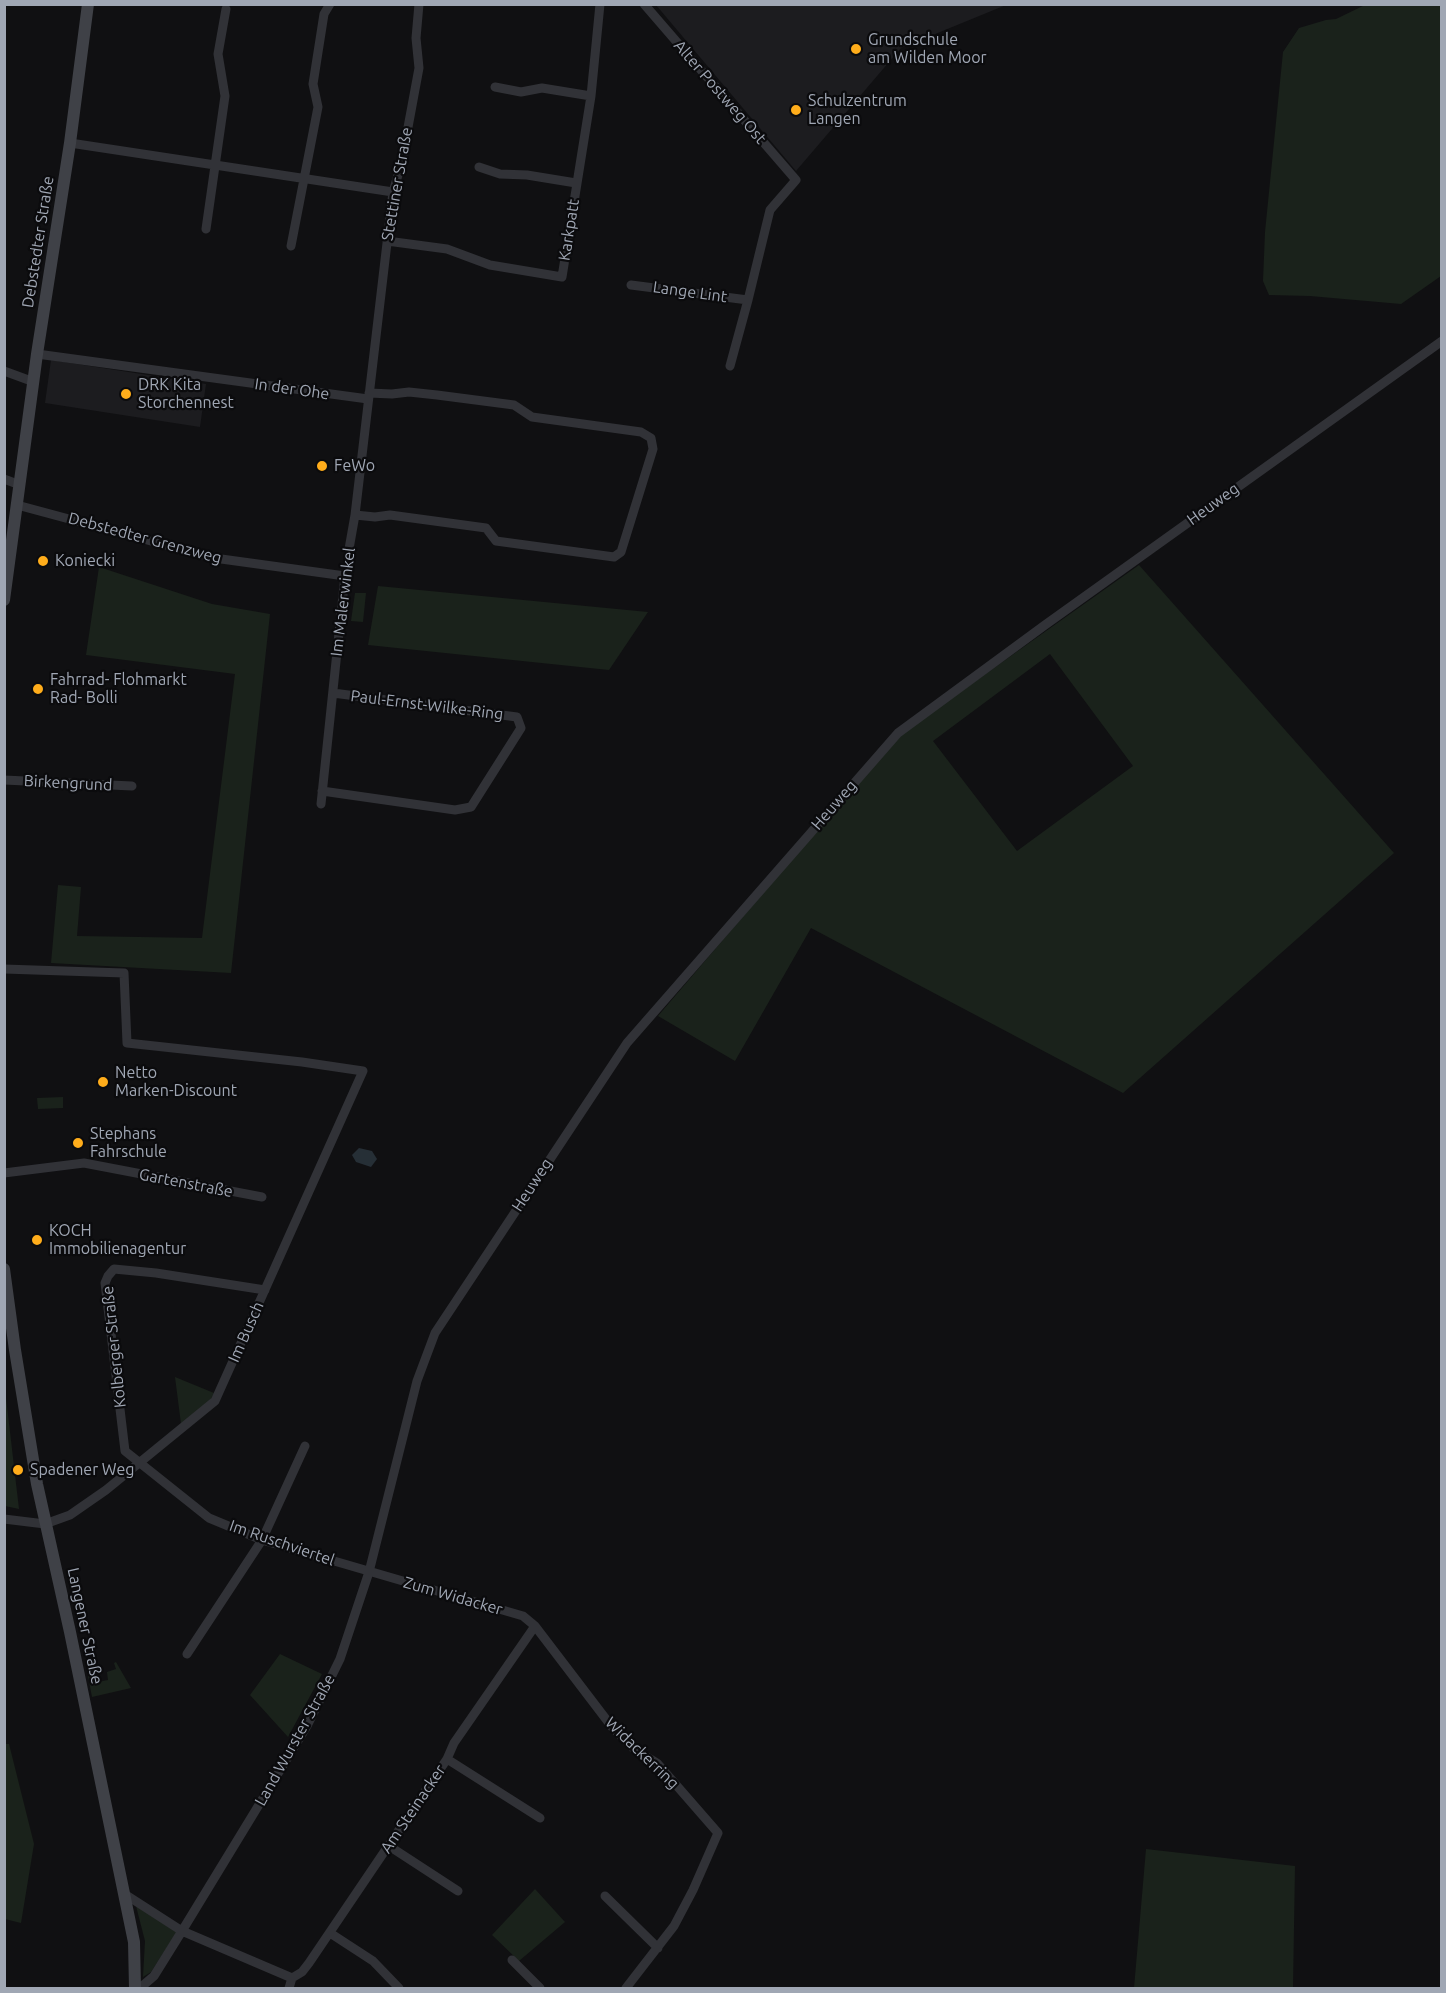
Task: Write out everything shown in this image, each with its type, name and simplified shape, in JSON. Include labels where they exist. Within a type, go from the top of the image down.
[{"type":"main road","name":"Debstedter Straße","points":[[20,485],[88,4]]},
{"type":"main road","points":[[4,600],[20,485]]},
{"type":"main road","name":"Langener Straße","points":[[4,1269],[33,1462],[134,1942],[135,1989]]},
{"type":"street","points":[[291,246],[318,107],[314,84],[324,14],[330,4]]},
{"type":"street","name":"Stettiner Straße","points":[[368,396],[393,192],[401,165],[419,68],[416,38],[419,4]]},
{"type":"street","name":"Karkpatt","points":[[387,241],[447,249],[490,265],[562,277],[591,96],[600,4]]},
{"type":"street","name":"Alter Postweg Ost","points":[[644,4],[796,180],[770,210],[748,300]]},
{"type":"street","points":[[206,229],[225,96],[218,54],[226,9]]},
{"type":"street","points":[[495,87],[521,92],[542,88],[591,96]]},
{"type":"street","points":[[70,144],[217,164],[393,192]]},
{"type":"street","points":[[479,167],[500,174],[527,175],[576,183]]},
{"type":"street","name":"Lange Lint","points":[[631,285],[748,300]]},
{"type":"street","points":[[730,366],[748,300]]},
{"type":"street","name":"Heuweg","points":[[405,1432],[417,1381],[435,1333],[616,1056],[885,746],[898,733],[1036,632],[1442,341]]},
{"type":"street","name":"In der Ohe","points":[[37,354],[368,396],[409,392],[437,394],[514,405],[531,417],[641,432],[651,438],[653,449],[621,552],[614,557],[496,541],[486,528],[390,515],[375,517],[355,515]]},
{"type":"street","points":[[4,371],[34,382]]},
{"type":"street","name":"Im Malerwinkel","points":[[321,804],[345,576],[350,560],[349,549],[368,396]]},
{"type":"street","points":[[4,479],[20,485]]},
{"type":"street","name":"Debstedter Grenzweg","points":[[17,505],[214,558],[345,576]]},
{"type":"street","name":"Paul-Ernst-Wilke-Ring","points":[[322,791],[455,810],[471,807],[521,728],[517,717],[333,693]]},
{"type":"street","name":"Birkengrund","points":[[4,780],[132,786]]},
{"type":"street","name":"Im Busch","points":[[4,969],[124,973],[127,1043],[363,1071],[214,1401],[106,1490],[70,1515],[45,1524]]},
{"type":"street","name":"Gartenstraße","points":[[4,1173],[84,1163],[262,1197]]},
{"type":"street","name":"Kolberger Straße","points":[[141,1463],[124,1451],[105,1283],[108,1276],[114,1269],[265,1290]]},
{"type":"street","name":"Land Wurster Straße","points":[[140,1989],[154,1976],[307,1726],[340,1659],[369,1572],[405,1432]]},
{"type":"street","points":[[187,1654],[262,1540],[305,1446]]},
{"type":"street","name":"Im Ruschviertel","points":[[141,1463],[209,1518],[262,1540],[369,1572]]},
{"type":"street","points":[[4,1519],[45,1524]]},
{"type":"street","name":"Zum Widacker","points":[[369,1572],[523,1616],[535,1626]]},
{"type":"street","name":"Am Steinacker","points":[[289,1989],[292,1978],[302,1972],[330,1933],[447,1759],[454,1743],[535,1626]]},
{"type":"street","name":"Widackerring","points":[[535,1626],[612,1727],[634,1749],[657,1763],[718,1833],[675,1926],[627,1989]]},
{"type":"street","points":[[447,1759],[540,1818]]},
{"type":"street","points":[[389,1846],[458,1892]]},
{"type":"street","points":[[123,1893],[182,1931],[292,1978]]},
{"type":"street","points":[[605,1896],[658,1948]]},
{"type":"street","points":[[330,1933],[373,1961],[399,1989]]},
{"type":"street","points":[[512,1960],[540,1989]]},
{"type":"shaded area","points":[[1367,4],[1441,5],[1441,276],[1401,304],[1269,295],[1263,281],[1265,232],[1283,52],[1299,28],[1336,19]]},
{"type":"shaded area","name":"Schulzentrum Langen","points":[[656,5],[1006,5],[901,48],[796,171]]},
{"type":"shaded area","name":"DRK Kita Storchennest","points":[[51,360],[206,384],[200,427],[45,403]]},
{"type":"shaded area","points":[[1139,565],[1394,853],[1123,1093],[811,928],[735,1061],[658,1016],[901,734]],"holes":[[[1050,654],[1133,766],[1017,851],[933,741]]]},
{"type":"shaded area","points":[[99,567],[212,604],[270,614],[231,973],[51,963],[58,885],[81,887],[77,936],[202,938],[235,674],[86,655]]},
{"type":"shaded area","points":[[378,586],[648,612],[609,670],[368,645]]},
{"type":"shaded area","points":[[355,593],[366,593],[363,622],[351,621]]},
{"type":"shaded area","points":[[63,1097],[63,1108],[38,1109],[37,1098]]},
{"type":"shaded area","points":[[359,1148],[372,1151],[377,1159],[371,1167],[356,1162],[352,1155]]},
{"type":"shaded area","points":[[175,1377],[214,1393],[209,1403],[181,1424]]},
{"type":"shaded area","points":[[5,1389],[19,1509],[5,1506]]},
{"type":"shaded area","points":[[280,1654],[322,1674],[288,1737],[250,1695]]},
{"type":"shaded area","points":[[116,1662],[131,1688],[92,1697],[88,1676],[96,1674],[98,1682],[108,1680],[107,1672],[116,1669],[114,1663]]},
{"type":"shaded area","points":[[5,1744],[9,1744],[34,1844],[21,1923],[5,1919]]},
{"type":"shaded area","points":[[1146,1849],[1295,1866],[1293,1988],[1134,1988]]},
{"type":"shaded area","points":[[535,1889],[565,1922],[519,1961],[492,1935]]},
{"type":"shaded area","points":[[136,1906],[177,1932],[151,1972],[143,1977],[145,1941]]},
{"type":"place","name":"Grundschule am Wilden Moor","points":[[856,49]]},
{"type":"place","name":"Schulzentrum Langen","points":[[796,110]]},
{"type":"place","name":"DRK Kita Storchennest","points":[[126,394]]},
{"type":"place","name":"FeWo","points":[[322,466]]},
{"type":"place","name":"Koniecki","points":[[43,561]]},
{"type":"place","name":"Fahrrad- Flohmarkt Rad- Bolli","points":[[38,689]]},
{"type":"place","name":"Netto Marken-Discount","points":[[103,1082]]},
{"type":"place","name":"Stephans Fahrschule","points":[[78,1143]]},
{"type":"place","name":"KOCH Immobilienagentur","points":[[37,1240]]},
{"type":"place","name":"Spadener Weg","points":[[18,1470]]}]
